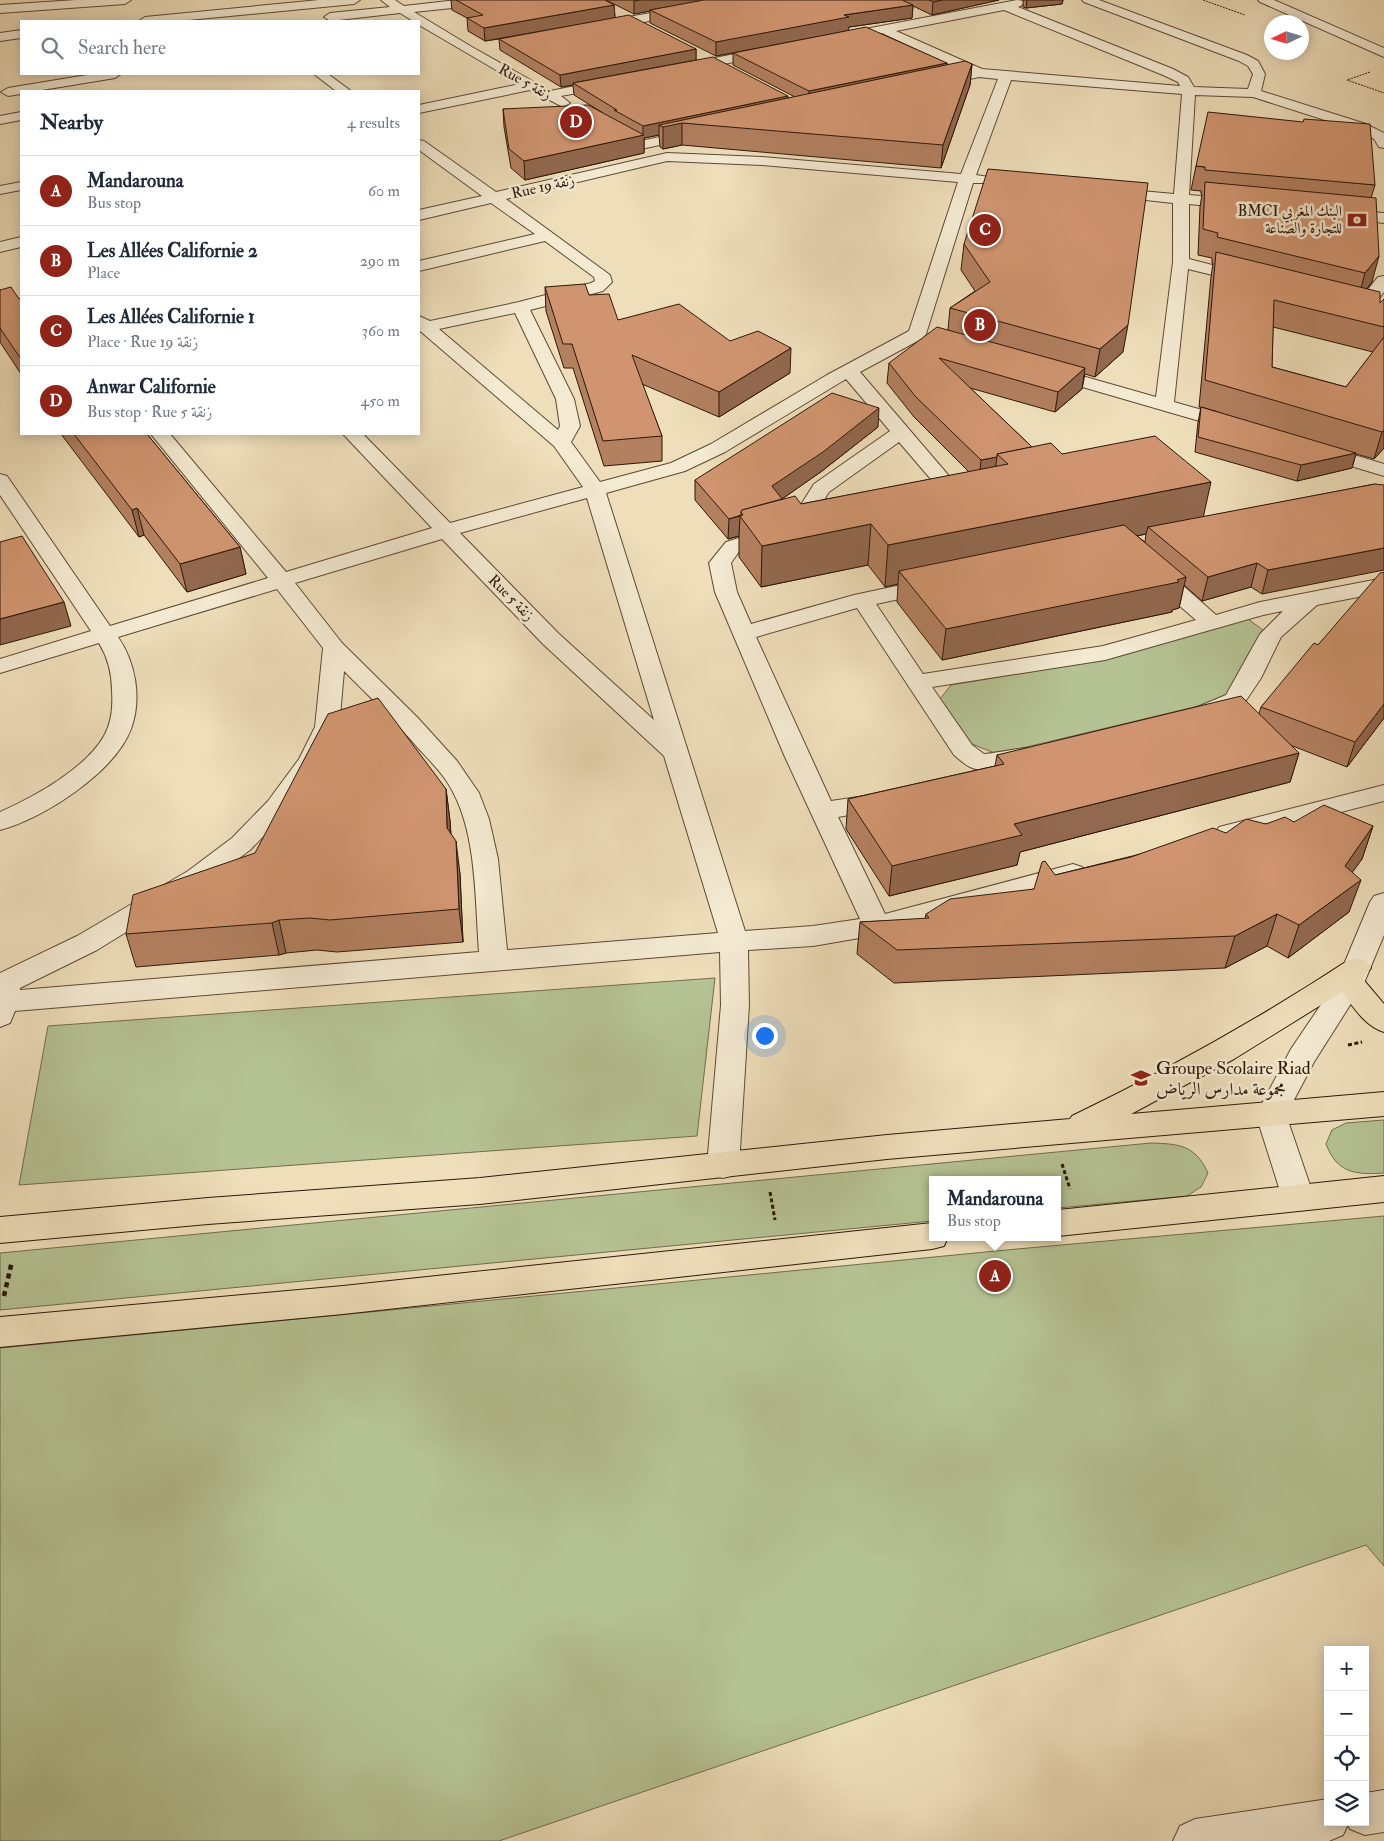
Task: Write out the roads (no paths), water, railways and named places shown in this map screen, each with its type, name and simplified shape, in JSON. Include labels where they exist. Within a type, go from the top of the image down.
[{"type":"main road","points":[[1060,1132],[1160,1087],[1240,1043],[1353,976],[1371,1009],[1384,1021]]},
{"type":"main road","points":[[10,1230],[208,1211],[480,1191],[887,1147],[1384,1104]]},
{"type":"main road","points":[[1069,1221],[1384,1190]]},
{"type":"main road","points":[[1,1318],[343,1300],[929,1236]]},
{"type":"street","points":[[0,9],[65,2],[125,0]]},
{"type":"street","points":[[155,20],[354,0]]},
{"type":"street","name":"Rue 5 زنقة","points":[[388,0],[418,20]]},
{"type":"street","points":[[319,18],[490,0]]},
{"type":"street","points":[[590,28],[743,0]]},
{"type":"street","points":[[826,40],[1034,0]]},
{"type":"street","points":[[1088,0],[1243,58],[1253,64],[1260,74],[1254,93]]},
{"type":"street","points":[[1264,0],[1384,53]]},
{"type":"street","points":[[1291,0],[1384,41]]},
{"type":"street","points":[[1003,6],[1168,72],[1182,80],[1188,91],[1181,199],[1181,262],[1164,404]]},
{"type":"street","points":[[614,12],[646,29]]},
{"type":"street","points":[[915,13],[930,20]]},
{"type":"street","name":"Rue 5 زنقة","points":[[421,22],[572,108]]},
{"type":"street","points":[[883,29],[979,73],[1188,91],[1254,93],[1361,127],[1379,136],[1384,144]]},
{"type":"street","points":[[0,37],[20,34]]},
{"type":"street","points":[[468,50],[484,48]]},
{"type":"street","points":[[675,70],[780,50]]},
{"type":"street","points":[[697,54],[731,71]]},
{"type":"street","points":[[921,86],[979,73]]},
{"type":"street","points":[[4,88],[107,75]]},
{"type":"street","points":[[321,75],[341,89]]},
{"type":"street","points":[[917,334],[968,178],[1006,76]]},
{"type":"street","points":[[548,95],[626,80]]},
{"type":"street","points":[[420,109],[532,86]]},
{"type":"street","points":[[4,88],[20,104]]},
{"type":"street","points":[[322,90],[341,89]]},
{"type":"street","points":[[0,120],[20,116]]},
{"type":"street","points":[[641,144],[709,130]]},
{"type":"street","points":[[626,137],[667,157],[762,161],[1000,182]]},
{"type":"street","points":[[420,145],[602,275],[604,282],[596,287],[520,307],[423,324]]},
{"type":"street","name":"Rue 19 زنقة","points":[[420,215],[667,157]]},
{"type":"street","points":[[0,190],[20,186]]},
{"type":"street","points":[[1095,190],[1248,205]]},
{"type":"street","points":[[420,198],[436,211]]},
{"type":"street","points":[[1326,212],[1384,218]]},
{"type":"street","points":[[420,266],[547,236]]},
{"type":"street","points":[[0,246],[20,242]]},
{"type":"street","points":[[1181,262],[1267,284]]},
{"type":"street","points":[[1344,302],[1370,309],[1384,281]]},
{"type":"street","points":[[520,307],[565,399],[570,426],[561,442]]},
{"type":"street","points":[[423,324],[561,442],[594,488],[678,754],[734,941],[735,1005],[723,1166]]},
{"type":"street","points":[[0,666],[445,531],[594,488],[678,467],[718,448],[849,371],[917,334],[936,339]]},
{"type":"street","points":[[1031,366],[1248,429]]},
{"type":"street","points":[[849,371],[954,494]]},
{"type":"street","points":[[818,522],[812,504],[821,488],[901,432]]},
{"type":"street","points":[[161,435],[281,580],[334,648],[453,771],[470,799],[480,836],[488,887],[494,961]]},
{"type":"street","name":"Rue 5 زنقة","points":[[353,435],[551,639],[678,754]]},
{"type":"street","points":[[1305,446],[1383,468]]},
{"type":"street","points":[[0,480],[119,660],[124,697],[123,716],[115,737],[99,757],[77,778],[19,814],[0,822]]},
{"type":"street","points":[[839,517],[760,536],[733,546],[720,563],[726,592],[797,757],[878,926]]},
{"type":"street","points":[[1141,561],[1212,623]]},
{"type":"street","points":[[744,633],[862,600],[949,582]]},
{"type":"street","points":[[917,682],[1105,653],[1260,609],[1384,585]]},
{"type":"street","points":[[862,600],[963,750],[979,762],[1007,760],[1054,749]]},
{"type":"street","points":[[1184,717],[1212,710],[1235,700],[1249,678],[1271,634],[1310,600]]},
{"type":"street","points":[[3,996],[197,877],[247,838],[277,807],[311,760],[327,727],[334,648]]},
{"type":"street","points":[[965,786],[979,762]]},
{"type":"street","points":[[1205,839],[1384,793]]},
{"type":"street","points":[[822,811],[911,797]]},
{"type":"street","points":[[3,996],[813,936],[878,926],[1092,868]]},
{"type":"street","points":[[1298,1197],[1271,1115],[1302,1057],[1353,976],[1384,902]]},
{"type":"street","points":[[1369,1814],[1384,1812]]},
{"type":"street","points":[[1195,1841],[1324,1821]]},
{"type":"place","name":"Anwar Californie","points":[[576,122]]},
{"type":"place","name":"BMCI البنك المغربي للتجارة والصناعة","points":[[1357,220]]},
{"type":"place","name":"Les Allées Californie 1","points":[[985,230]]},
{"type":"place","name":"Les Allées Californie 2","points":[[980,325]]},
{"type":"place","name":"Groupe Scolaire Riad مجموعة مدارس الرياض","points":[[1141,1078]]},
{"type":"place","name":"Mandarouna","points":[[995,1276]]}]
